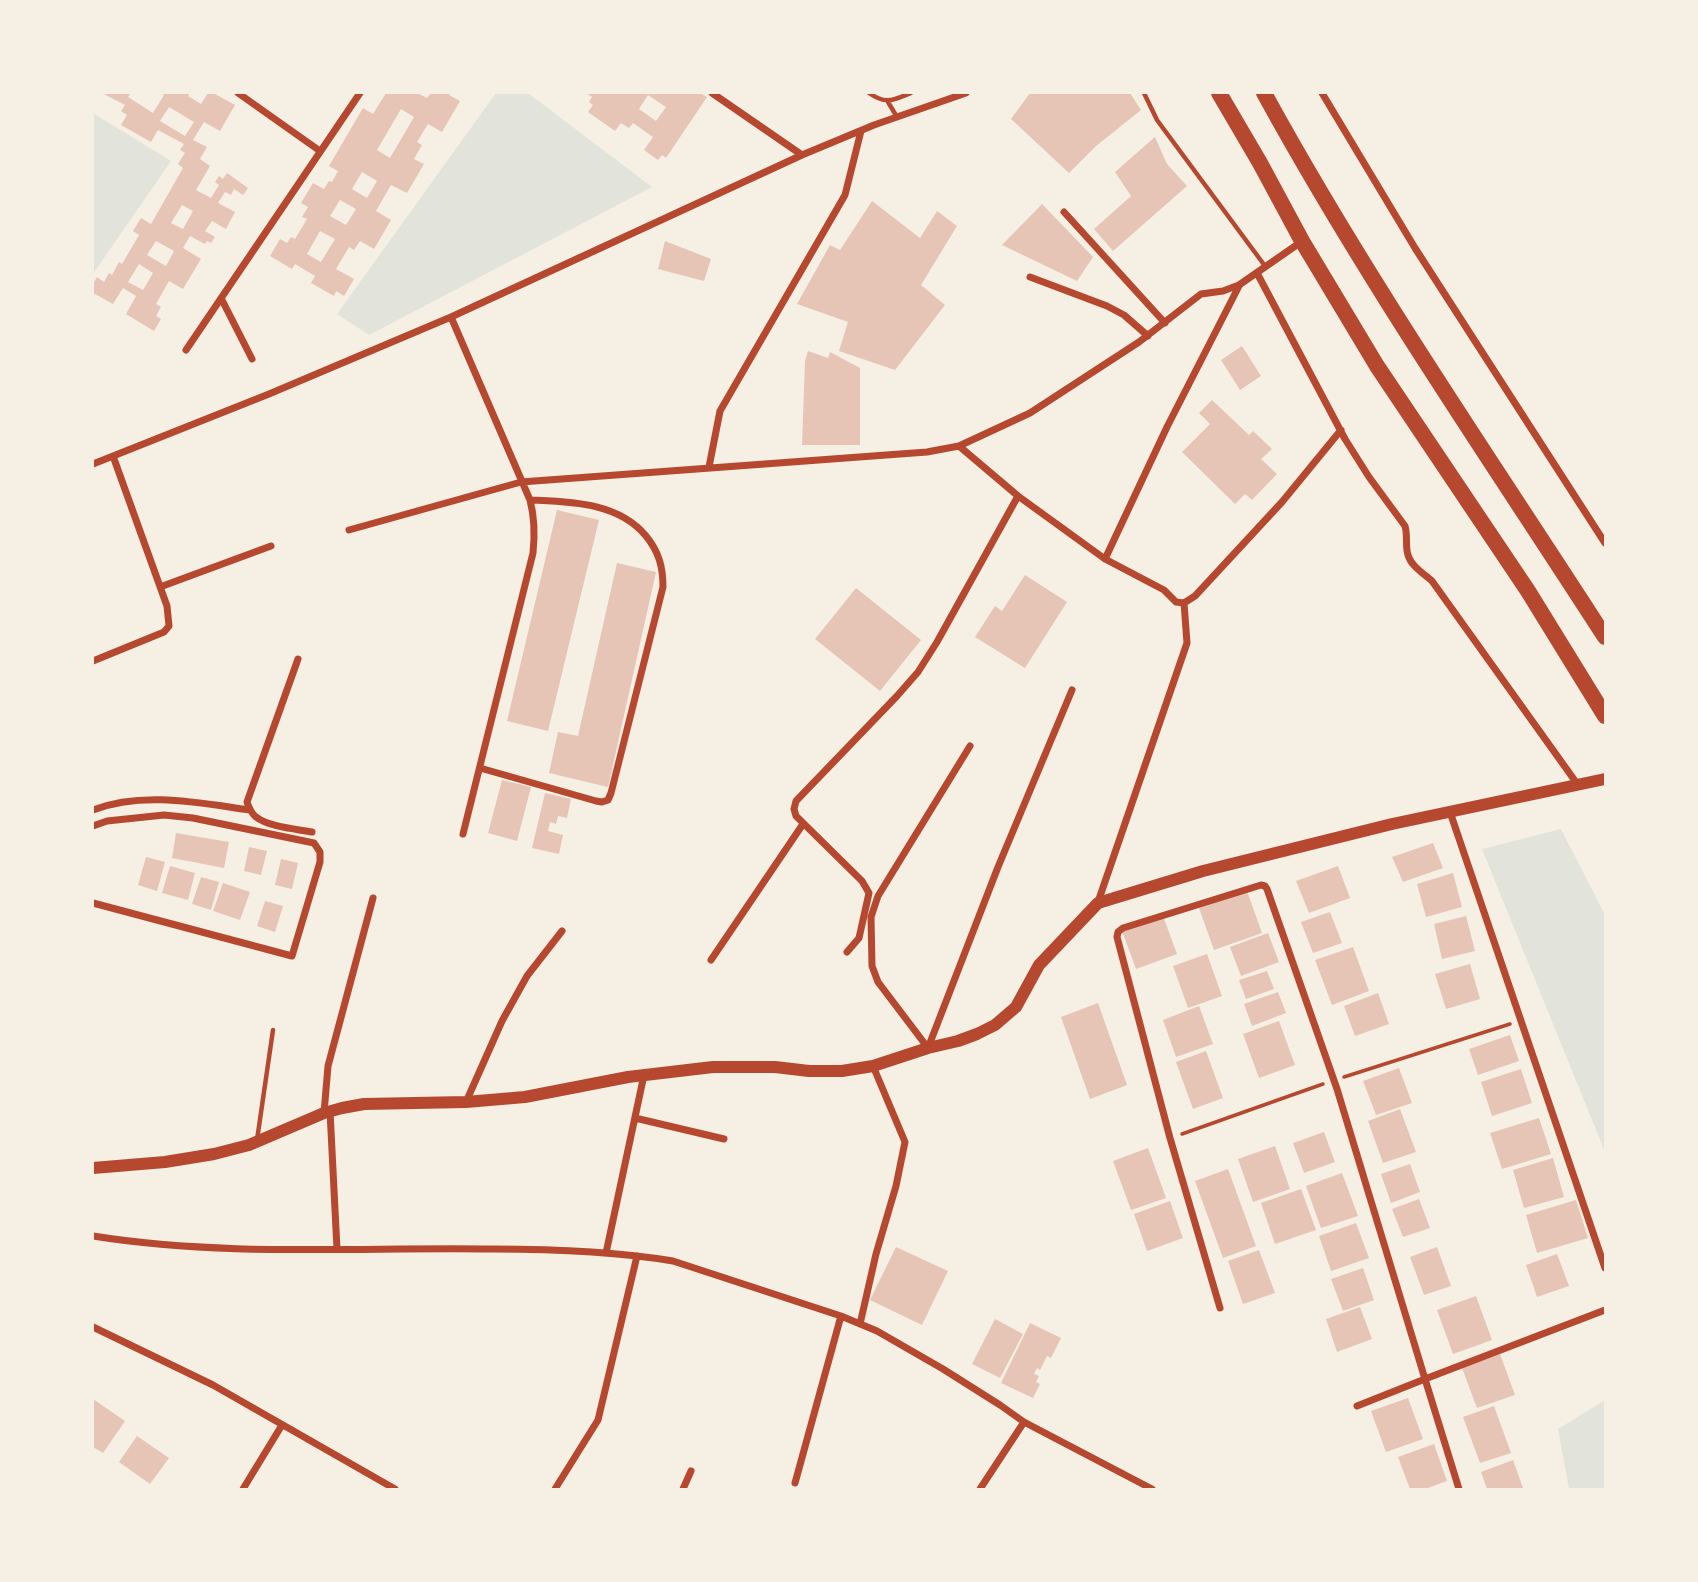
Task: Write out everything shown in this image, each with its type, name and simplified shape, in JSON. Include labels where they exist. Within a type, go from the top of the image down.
[{"type":"main road","points":[[1219,93],[1302,241],[1377,366],[1528,591],[1605,716]]},
{"type":"main road","points":[[1264,93],[1337,222],[1447,398],[1605,637]]},
{"type":"street","points":[[238,93],[320,151]]},
{"type":"street","points":[[186,351],[360,93]]},
{"type":"street","points":[[712,93],[802,155]]},
{"type":"street","points":[[93,464],[451,317],[802,155],[966,93]]},
{"type":"street","points":[[1322,93],[1415,248],[1605,543]]},
{"type":"street","points":[[709,467],[720,411],[845,195],[861,131]]},
{"type":"street","points":[[1064,212],[1165,323]]},
{"type":"street","points":[[349,530],[521,482],[927,452],[959,446],[1030,413],[1148,336],[1201,294],[1223,291],[1239,285],[1302,241]]},
{"type":"street","points":[[1257,273],[1341,430],[1369,477],[1405,526],[1408,533],[1408,557],[1412,564],[1432,582],[1578,785]]},
{"type":"street","points":[[1030,277],[1107,306],[1148,336]]},
{"type":"street","points":[[1105,559],[1173,414],[1239,285]]},
{"type":"street","points":[[221,298],[252,359]]},
{"type":"street","points":[[451,317],[530,500],[536,531],[533,553],[463,834]]},
{"type":"street","points":[[959,446],[1018,496],[1105,559],[1164,590],[1176,602],[1184,603],[1195,596],[1273,511],[1341,430]]},
{"type":"street","points":[[93,661],[164,632],[169,626],[167,606],[113,456]]},
{"type":"street","points":[[847,952],[859,938],[869,893],[862,881],[796,816],[796,802],[918,672],[1018,496]]},
{"type":"street","points":[[480,768],[596,801],[608,800],[663,587],[660,558],[651,542],[639,527],[623,516],[588,505],[530,500]]},
{"type":"street","points":[[160,587],[271,546]]},
{"type":"street","points":[[93,1168],[214,1154],[257,1141],[327,1112],[364,1104],[466,1102],[525,1097],[686,1069],[775,1067],[842,1071],[873,1066],[958,1041],[995,1025],[1016,1007],[1039,965],[1098,904],[1188,643],[1184,603]]},
{"type":"street","points":[[298,659],[247,802],[255,816],[266,822],[312,832]]},
{"type":"street","points":[[928,1048],[998,867],[1072,690]]},
{"type":"street","points":[[928,1048],[878,982],[872,966],[871,917],[878,896],[970,746]]},
{"type":"street","points":[[1098,904],[1203,871],[1392,824],[1605,779]]},
{"type":"street","points":[[93,810],[107,805],[145,800],[176,800],[250,810]]},
{"type":"street","points":[[1450,811],[1605,1268]]},
{"type":"street","points":[[93,826],[107,821],[164,815],[193,818],[314,844],[320,852],[320,862],[292,956],[93,903]]},
{"type":"street","points":[[711,960],[803,824]]},
{"type":"street","points":[[1220,1308],[1170,1138],[1117,940],[1118,932],[1123,928],[1258,885],[1265,886],[1338,1089],[1459,1489]]},
{"type":"street","points":[[337,1250],[327,1112],[328,1066],[373,898]]},
{"type":"street","points":[[466,1102],[502,1021],[527,976],[562,931]]},
{"type":"street","points":[[860,1324],[876,1254],[897,1186],[905,1142],[873,1066]]},
{"type":"street","points":[[606,1253],[644,1075]]},
{"type":"street","points":[[635,1118],[724,1139]]},
{"type":"street","points":[[93,1236],[207,1249],[551,1249],[673,1261],[841,1316],[877,1331],[912,1350],[1024,1422],[1152,1489]]},
{"type":"street","points":[[555,1489],[598,1420],[637,1256]]},
{"type":"street","points":[[1357,1406],[1605,1310]]},
{"type":"street","points":[[795,1483],[841,1316]]},
{"type":"street","points":[[93,1327],[213,1385],[396,1489]]},
{"type":"street","points":[[980,1489],[1024,1422]]},
{"type":"street","points":[[243,1489],[282,1424]]},
{"type":"street","points":[[683,1489],[691,1471]]},
{"type":"lane","points":[[869,93],[888,102],[897,117]]},
{"type":"lane","points":[[888,102],[911,93]]},
{"type":"lane","points":[[1144,93],[1157,120],[1265,267]]},
{"type":"lane","points":[[257,1141],[273,1030]]},
{"type":"shaded area","points":[[496,93],[528,93],[652,187],[369,335],[337,314]]},
{"type":"shaded area","points":[[93,113],[171,161],[93,274]]},
{"type":"shaded area","points":[[1561,829],[1605,915],[1605,1152],[1482,849]]},
{"type":"shaded area","points":[[1605,1400],[1605,1489],[1569,1489],[1558,1429]]},
{"type":"building","points":[[102,93],[131,93],[128,97],[153,113],[164,95],[160,93],[190,93],[188,96],[201,104],[208,93],[213,93],[235,105],[220,131],[204,122],[193,140],[207,147],[200,159],[210,166],[196,190],[211,198],[219,185],[215,182],[219,176],[223,179],[227,173],[248,188],[243,195],[234,189],[231,195],[225,192],[218,203],[235,212],[226,229],[212,221],[205,231],[215,237],[211,243],[207,241],[205,244],[190,236],[183,248],[201,259],[183,289],[169,281],[156,304],[161,307],[156,316],[161,319],[154,331],[126,314],[136,296],[123,288],[113,304],[93,293],[93,284],[97,277],[104,282],[109,273],[112,275],[119,262],[122,264],[139,235],[133,231],[141,218],[151,224],[183,168],[178,164],[185,153],[180,150],[184,144],[158,130],[151,142],[121,125],[127,115],[121,111],[125,105]],"holes":[[[169,107],[194,122],[185,136],[160,121]],[[182,205],[193,211],[183,229],[171,223]],[[156,241],[174,251],[166,266],[147,255]],[[139,264],[153,273],[143,290],[128,282]]]},
{"type":"building","points":[[386,93],[417,93],[427,98],[431,93],[450,93],[449,95],[460,101],[442,132],[428,124],[417,142],[422,145],[414,159],[424,164],[407,193],[391,185],[376,211],[391,220],[374,249],[360,241],[354,250],[349,247],[336,269],[354,279],[344,296],[336,291],[334,296],[311,283],[315,276],[295,264],[292,269],[270,256],[280,239],[287,243],[291,237],[295,239],[307,219],[302,217],[308,207],[301,203],[313,183],[324,189],[329,181],[332,182],[338,171],[329,166],[363,108],[373,114]],"holes":[[[401,109],[414,117],[390,158],[377,150]],[[362,172],[377,181],[367,198],[352,189]],[[340,200],[356,209],[346,225],[330,216]],[[320,231],[335,239],[321,262],[307,254]]]},
{"type":"building","points":[[586,93],[700,93],[707,97],[666,158],[662,155],[658,160],[644,150],[653,137],[633,123],[629,128],[621,123],[615,131],[588,112],[593,105],[589,102],[592,97]],"holes":[[[648,95],[666,107],[656,121],[639,109]]]},
{"type":"building","points":[[1030,93],[1130,93],[1141,110],[1096,146],[1069,173],[1011,119]]},
{"type":"building","points":[[1155,137],[1167,164],[1187,186],[1113,251],[1094,229],[1131,196],[1115,172]]},
{"type":"building","points":[[872,201],[920,238],[937,211],[957,226],[921,285],[945,305],[895,370],[839,351],[848,322],[797,304],[830,245],[840,250]]},
{"type":"building","points":[[1042,204],[1093,257],[1077,281],[1002,245]]},
{"type":"building","points":[[665,241],[711,259],[704,281],[658,269]]},
{"type":"building","points":[[1242,346],[1261,376],[1240,390],[1221,360]]},
{"type":"building","points":[[808,351],[828,358],[830,352],[860,368],[860,445],[802,445],[805,361]]},
{"type":"building","points":[[1212,400],[1249,435],[1253,431],[1272,449],[1261,459],[1277,474],[1252,500],[1245,494],[1235,504],[1182,452],[1210,424],[1199,413]]},
{"type":"building","points":[[557,510],[599,520],[548,731],[507,721]]},
{"type":"building","points":[[617,563],[656,572],[608,787],[549,773],[558,732],[578,736]]},
{"type":"building","points":[[1025,575],[1067,602],[1025,668],[975,637],[995,606],[1002,611]]},
{"type":"building","points":[[856,588],[921,640],[880,691],[815,639]]},
{"type":"building","points":[[502,780],[531,787],[517,841],[488,833]]},
{"type":"building","points":[[545,793],[571,799],[567,818],[558,816],[556,824],[550,822],[548,831],[563,835],[559,854],[532,848]]},
{"type":"building","points":[[176,833],[229,842],[224,868],[172,858]]},
{"type":"building","points":[[1433,843],[1443,868],[1403,882],[1392,857]]},
{"type":"building","points":[[249,847],[267,851],[261,875],[244,871]]},
{"type":"building","points":[[146,857],[165,862],[157,891],[138,885]]},
{"type":"building","points":[[281,859],[298,863],[292,889],[275,885]]},
{"type":"building","points":[[170,866],[195,873],[188,900],[162,893]]},
{"type":"building","points":[[1338,866],[1350,898],[1309,913],[1296,881]]},
{"type":"building","points":[[1453,873],[1462,907],[1426,917],[1417,884]]},
{"type":"building","points":[[201,877],[219,882],[211,910],[192,904]]},
{"type":"building","points":[[223,883],[250,892],[240,920],[213,911]]},
{"type":"building","points":[[1247,891],[1262,933],[1214,950],[1199,908]]},
{"type":"building","points":[[265,901],[283,906],[275,932],[257,926]]},
{"type":"building","points":[[1330,912],[1342,943],[1313,953],[1301,922]]},
{"type":"building","points":[[1163,916],[1177,954],[1136,969],[1122,931]]},
{"type":"building","points":[[1466,916],[1475,951],[1442,959],[1434,924]]},
{"type":"building","points":[[1268,933],[1279,962],[1241,976],[1230,947]]},
{"type":"building","points":[[1353,947],[1369,991],[1332,1005],[1315,960]]},
{"type":"building","points":[[1207,954],[1222,996],[1188,1008],[1173,966]]},
{"type":"building","points":[[1470,964],[1480,999],[1446,1009],[1435,974]]},
{"type":"building","points":[[1267,971],[1274,989],[1246,999],[1239,980]]},
{"type":"building","points":[[1278,992],[1286,1013],[1252,1026],[1244,1004]]},
{"type":"building","points":[[1378,993],[1389,1024],[1355,1036],[1344,1006]]},
{"type":"building","points":[[1098,1003],[1127,1085],[1090,1099],[1061,1017]]},
{"type":"building","points":[[1199,1006],[1213,1044],[1176,1057],[1163,1020]]},
{"type":"building","points":[[1279,1021],[1295,1065],[1259,1078],[1243,1034]]},
{"type":"building","points":[[1510,1035],[1519,1061],[1478,1075],[1469,1049]]},
{"type":"building","points":[[1206,1051],[1223,1098],[1193,1109],[1176,1062]]},
{"type":"building","points":[[1399,1068],[1412,1103],[1376,1115],[1363,1081]]},
{"type":"building","points":[[1521,1069],[1532,1103],[1492,1116],[1481,1082]]},
{"type":"building","points":[[1400,1109],[1416,1152],[1383,1163],[1368,1121]]},
{"type":"building","points":[[1539,1118],[1551,1154],[1502,1169],[1490,1133]]},
{"type":"building","points":[[1324,1132],[1335,1162],[1304,1173],[1293,1143]]},
{"type":"building","points":[[1275,1146],[1290,1189],[1253,1202],[1238,1159]]},
{"type":"building","points":[[1148,1148],[1166,1198],[1131,1210],[1113,1161]]},
{"type":"building","points":[[1553,1158],[1564,1197],[1524,1208],[1513,1170]]},
{"type":"building","points":[[1410,1164],[1420,1192],[1391,1203],[1381,1174]]},
{"type":"building","points":[[1228,1169],[1256,1246],[1223,1258],[1195,1181]]},
{"type":"building","points":[[1342,1173],[1358,1216],[1321,1228],[1306,1186]]},
{"type":"building","points":[[1301,1189],[1316,1230],[1275,1244],[1261,1203]]},
{"type":"building","points":[[1419,1199],[1430,1228],[1403,1237],[1392,1209]]},
{"type":"building","points":[[1576,1200],[1588,1238],[1537,1253],[1526,1215]]},
{"type":"building","points":[[1170,1201],[1183,1238],[1147,1251],[1134,1214]]},
{"type":"building","points":[[1356,1223],[1369,1258],[1331,1271],[1319,1236]]},
{"type":"building","points":[[896,1247],[948,1271],[922,1325],[870,1300]]},
{"type":"building","points":[[1437,1247],[1451,1286],[1424,1295],[1410,1257]]},
{"type":"building","points":[[1259,1250],[1275,1293],[1243,1304],[1228,1261]]},
{"type":"building","points":[[1557,1254],[1569,1286],[1537,1297],[1526,1265]]},
{"type":"building","points":[[1363,1268],[1374,1300],[1343,1311],[1331,1279]]},
{"type":"building","points":[[1476,1296],[1492,1340],[1453,1354],[1437,1310]]},
{"type":"building","points":[[1360,1307],[1372,1339],[1337,1352],[1326,1319]]},
{"type":"building","points":[[995,1319],[1023,1334],[1000,1378],[972,1364]]},
{"type":"building","points":[[1030,1323],[1061,1338],[1051,1358],[1047,1356],[1040,1370],[1037,1368],[1034,1374],[1039,1376],[1036,1382],[1040,1384],[1033,1398],[1001,1383]]},
{"type":"building","points":[[1500,1354],[1515,1395],[1477,1408],[1462,1368]]},
{"type":"building","points":[[1408,1398],[1423,1439],[1386,1452],[1371,1411]]},
{"type":"building","points":[[93,1399],[125,1421],[103,1453],[93,1447]]},
{"type":"building","points":[[1494,1406],[1511,1453],[1480,1463],[1463,1417]]},
{"type":"building","points":[[137,1436],[169,1458],[150,1484],[119,1462]]},
{"type":"building","points":[[1434,1444],[1447,1481],[1425,1489],[1410,1489],[1398,1457]]},
{"type":"building","points":[[1513,1460],[1523,1488],[1487,1489],[1481,1472]]}]
